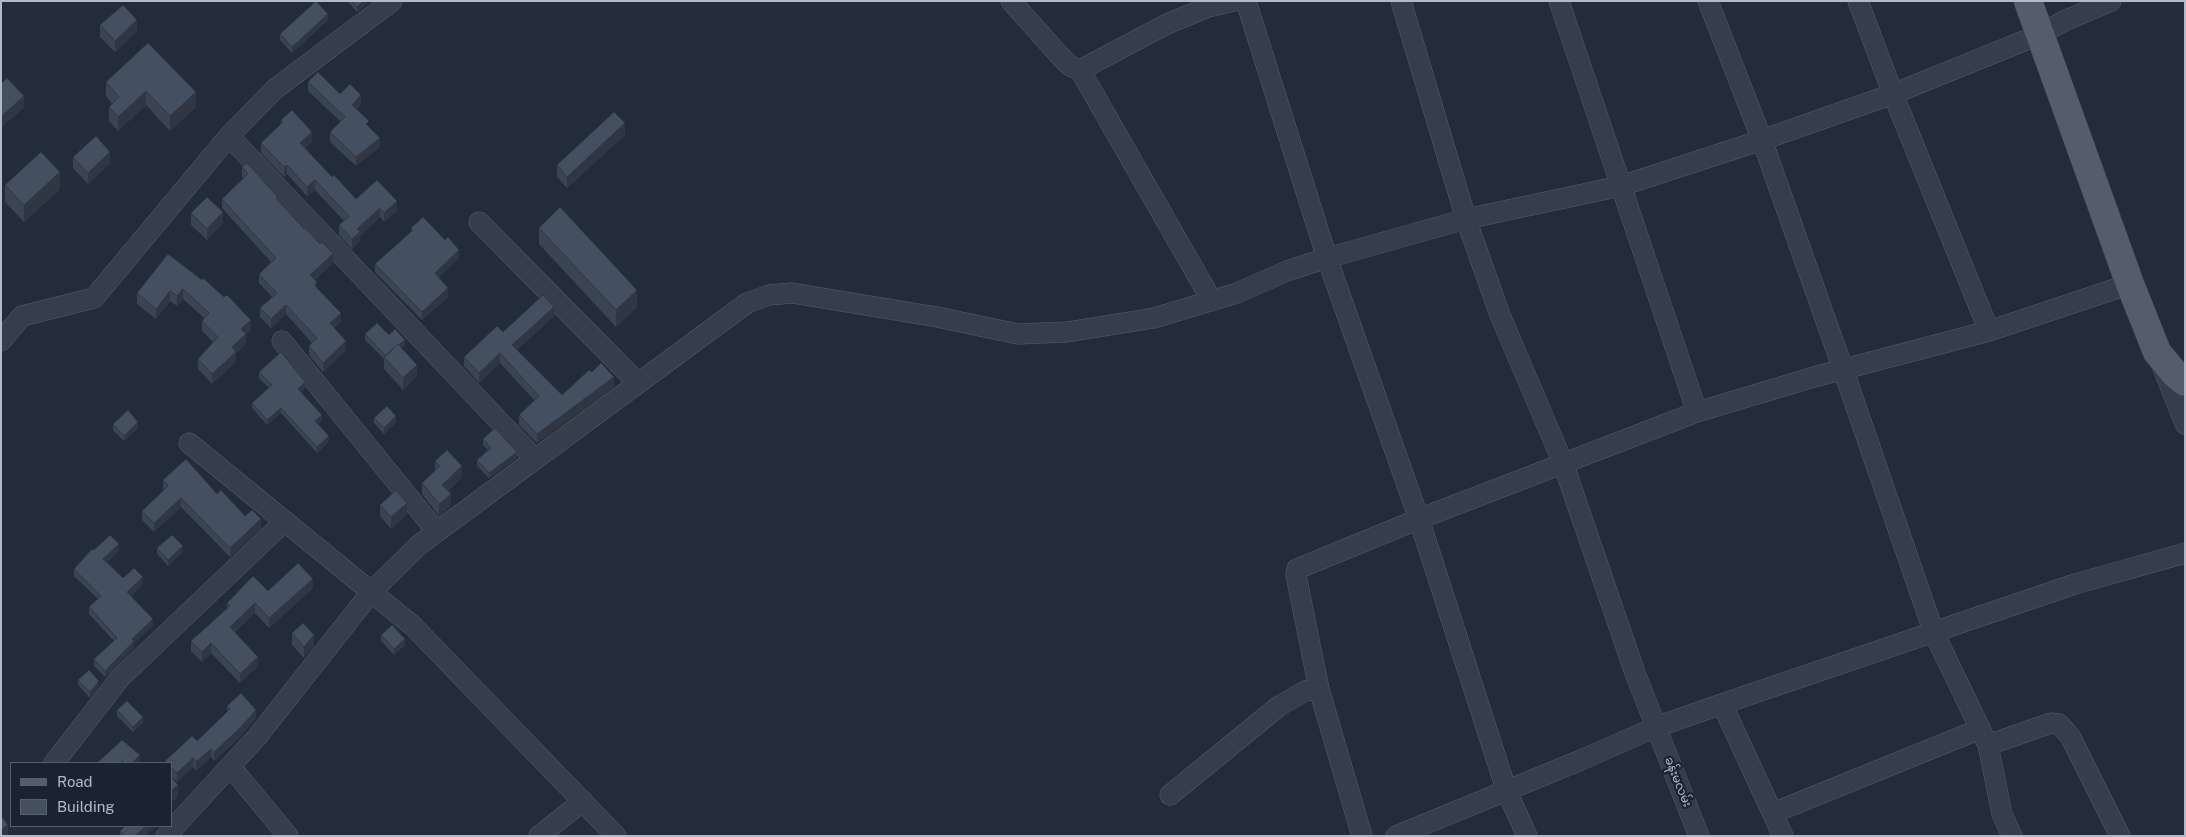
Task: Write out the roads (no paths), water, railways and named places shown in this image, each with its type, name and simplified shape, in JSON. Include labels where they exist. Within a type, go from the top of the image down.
[{"type":"main road","points":[[2028,1],[2130,284],[2157,352],[2175,374],[2185,382]]},
{"type":"street","points":[[1,341],[22,316],[94,298],[229,136],[275,89],[392,1]]},
{"type":"street","points":[[1011,1],[1060,56],[1070,66],[1080,70],[1212,301]]},
{"type":"street","points":[[1080,70],[1167,24],[1208,7],[1234,1]]},
{"type":"street","points":[[1246,1],[1328,258],[1419,519],[1506,790],[1527,836]]},
{"type":"street","name":"ခန်းမလမ်း","points":[[1401,1],[1466,219],[1500,315],[1563,463],[1656,728],[1699,836]]},
{"type":"street","points":[[1559,1],[1697,412]]},
{"type":"street","points":[[1708,1],[1762,140],[1934,633],[1984,737],[2002,814],[2012,836]]},
{"type":"street","points":[[1858,1],[1893,94],[1989,331]]},
{"type":"street","points":[[166,836],[257,737],[372,591],[419,545],[747,303],[769,295],[792,293],[937,317],[1018,334],[1067,332],[1154,318],[1212,301],[1328,258],[1466,219],[1621,186],[1762,140],[1893,94],[2041,34],[2064,21],[2110,1]]},
{"type":"street","points":[[229,136],[536,460]]},
{"type":"street","points":[[479,222],[638,383]]},
{"type":"street","points":[[1362,836],[1319,689],[1296,575],[1297,569],[1419,519],[1697,412],[1843,369],[1989,331],[2130,284]]},
{"type":"street","points":[[282,341],[437,532]]},
{"type":"street","points":[[2157,352],[2185,424]]},
{"type":"street","points":[[189,443],[414,626],[616,836]]},
{"type":"street","points":[[55,762],[120,678],[285,521]]},
{"type":"street","points":[[1396,836],[1656,728],[1722,704],[2075,584],[2185,553]]},
{"type":"street","points":[[1170,795],[1279,706],[1305,691],[1319,689]]},
{"type":"street","points":[[1722,704],[1783,836]]},
{"type":"street","points":[[1773,813],[1984,737],[2051,722],[2059,724],[2070,736],[2120,836]]},
{"type":"street","points":[[230,766],[288,836]]},
{"type":"street","points":[[539,836],[583,801]]}]
